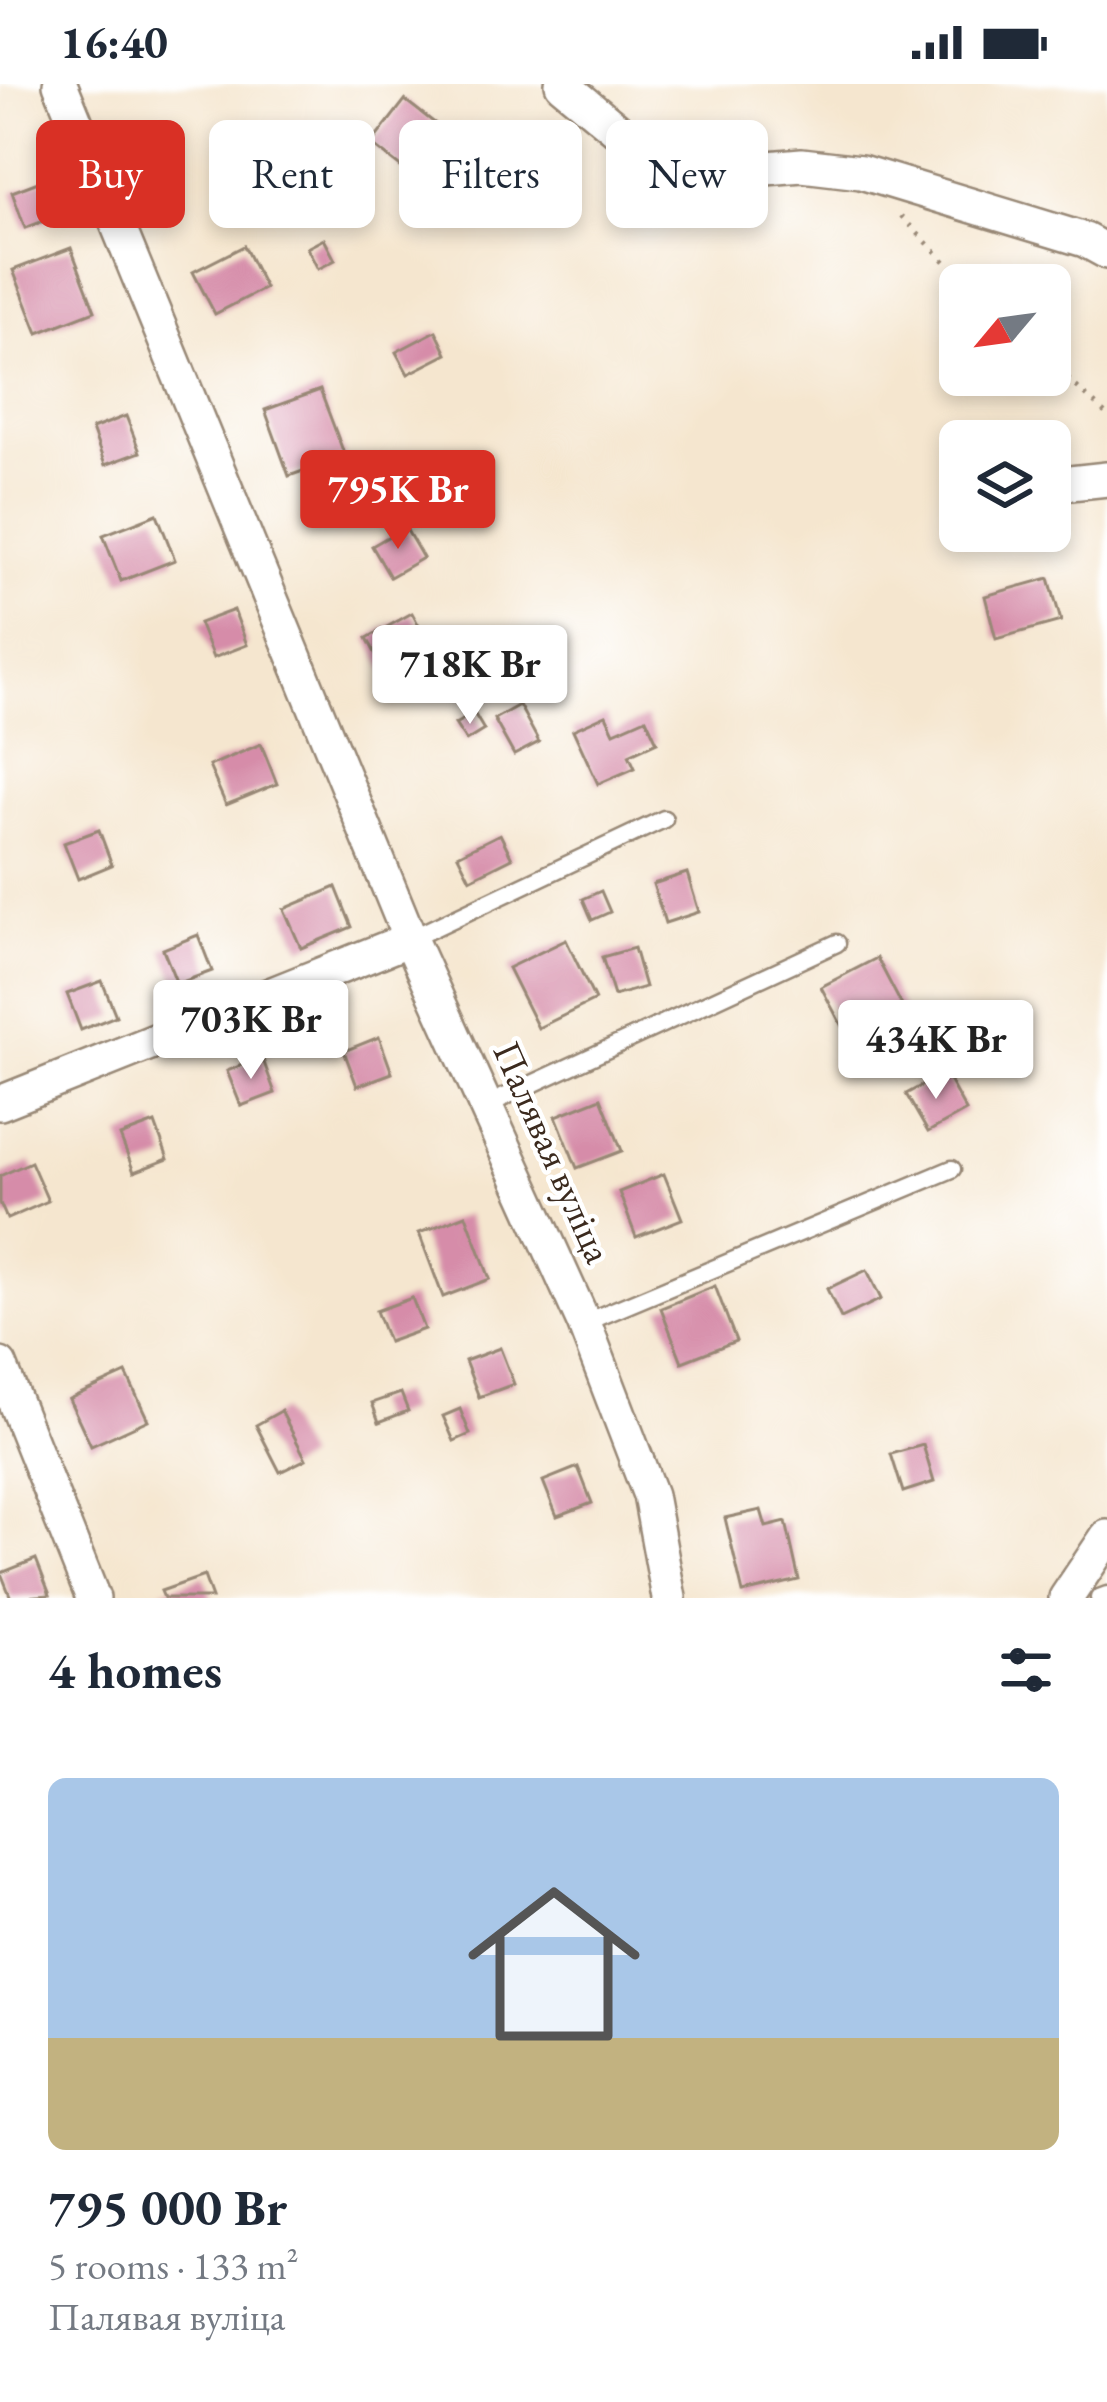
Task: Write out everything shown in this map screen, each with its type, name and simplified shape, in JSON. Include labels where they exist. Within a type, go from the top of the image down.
[{"type":"street","name":"Палявая вуліца","points":[[60,84],[410,939],[584,1323],[650,1495],[669,1598]]},
{"type":"street","points":[[562,84],[660,165],[695,174],[802,165],[861,172],[1085,240],[1107,251]]},
{"type":"street","points":[[1071,483],[1107,479]]},
{"type":"street","points":[[0,1103],[410,939]]},
{"type":"street","points":[[0,1365],[93,1598]]},
{"type":"street","points":[[1066,1598],[1107,1537]]},
{"type":"lane","points":[[410,939],[664,819]]},
{"type":"lane","points":[[487,1105],[837,943]]},
{"type":"lane","points":[[584,1323],[952,1169]]},
{"type":"path","points":[[861,172],[948,264]]},
{"type":"path","points":[[1071,382],[1107,415]]},
{"type":"building","points":[[405,100],[431,120],[399,120],[399,166],[375,147],[375,139]]},
{"type":"building","points":[[36,183],[36,224],[25,228],[12,192]]},
{"type":"building","points":[[324,239],[335,260],[318,269],[307,248]]},
{"type":"building","points":[[244,246],[265,288],[215,314],[193,272]]},
{"type":"building","points":[[71,248],[95,311],[38,333],[13,270]]},
{"type":"building","points":[[436,331],[447,354],[408,374],[396,352]]},
{"type":"building","points":[[320,390],[345,456],[289,476],[265,410]]},
{"type":"building","points":[[126,416],[140,452],[105,465],[92,429]]},
{"type":"building","points":[[157,514],[175,560],[121,581],[103,535]]},
{"type":"building","points":[[405,527],[423,558],[390,577],[372,546]]},
{"type":"building","points":[[1049,578],[1061,621],[996,639],[985,596]]},
{"type":"building","points":[[234,610],[247,645],[213,658],[199,623]]},
{"type":"building","points":[[412,613],[439,663],[394,688],[367,638]]},
{"type":"building","points":[[519,705],[539,742],[514,755],[494,719]]},
{"type":"building","points":[[474,713],[484,730],[466,741],[455,724]]},
{"type":"building","points":[[606,715],[614,732],[646,718],[657,742],[629,755],[635,768],[598,784],[573,730]]},
{"type":"building","points":[[261,744],[277,784],[226,805],[209,766]]},
{"type":"building","points":[[99,830],[112,865],[78,879],[64,843]]},
{"type":"building","points":[[500,834],[512,858],[470,879],[458,855]]},
{"type":"building","points":[[687,873],[699,912],[665,923],[653,884]]},
{"type":"building","points":[[336,887],[352,927],[301,948],[284,909]]},
{"type":"building","points":[[601,891],[610,912],[592,920],[583,899]]},
{"type":"building","points":[[198,935],[212,971],[177,984],[163,949]]},
{"type":"building","points":[[566,940],[595,1000],[538,1028],[508,968]]},
{"type":"building","points":[[634,948],[645,987],[614,996],[602,957]]},
{"type":"building","points":[[877,958],[909,1019],[854,1049],[821,987]]},
{"type":"building","points":[[102,981],[116,1016],[81,1030],[67,994]]},
{"type":"building","points":[[379,1037],[392,1073],[357,1086],[344,1051]]},
{"type":"building","points":[[262,1057],[275,1093],[241,1106],[227,1071]]},
{"type":"building","points":[[945,1073],[966,1111],[928,1132],[906,1094]]},
{"type":"building","points":[[601,1098],[622,1151],[577,1168],[556,1116]]},
{"type":"building","points":[[155,1123],[168,1159],[134,1172],[120,1136]]},
{"type":"building","points":[[31,1162],[48,1201],[7,1219],[0,1203],[0,1176]]},
{"type":"building","points":[[664,1174],[682,1219],[636,1237],[619,1192]]},
{"type":"building","points":[[466,1215],[490,1279],[443,1297],[419,1233]]},
{"type":"building","points":[[867,1270],[881,1299],[841,1318],[827,1289]]},
{"type":"building","points":[[715,1286],[736,1341],[682,1362],[661,1308]]},
{"type":"building","points":[[412,1298],[424,1329],[388,1342],[376,1311]]},
{"type":"building","points":[[500,1348],[514,1384],[479,1397],[465,1361]]},
{"type":"building","points":[[126,1373],[148,1420],[91,1446],[69,1399]]},
{"type":"building","points":[[401,1393],[408,1411],[379,1422],[372,1403]]},
{"type":"building","points":[[460,1409],[470,1434],[454,1441],[443,1416]]},
{"type":"building","points":[[281,1411],[306,1459],[280,1472],[256,1425]]},
{"type":"building","points":[[923,1445],[934,1482],[903,1492],[891,1454]]},
{"type":"building","points":[[578,1467],[592,1503],[557,1516],[543,1481]]},
{"type":"building","points":[[761,1510],[766,1527],[786,1522],[799,1580],[743,1593],[725,1518]]},
{"type":"building","points":[[36,1559],[50,1595],[11,1598],[1,1573]]},
{"type":"building","points":[[204,1576],[212,1598],[164,1598],[161,1591]]}]
